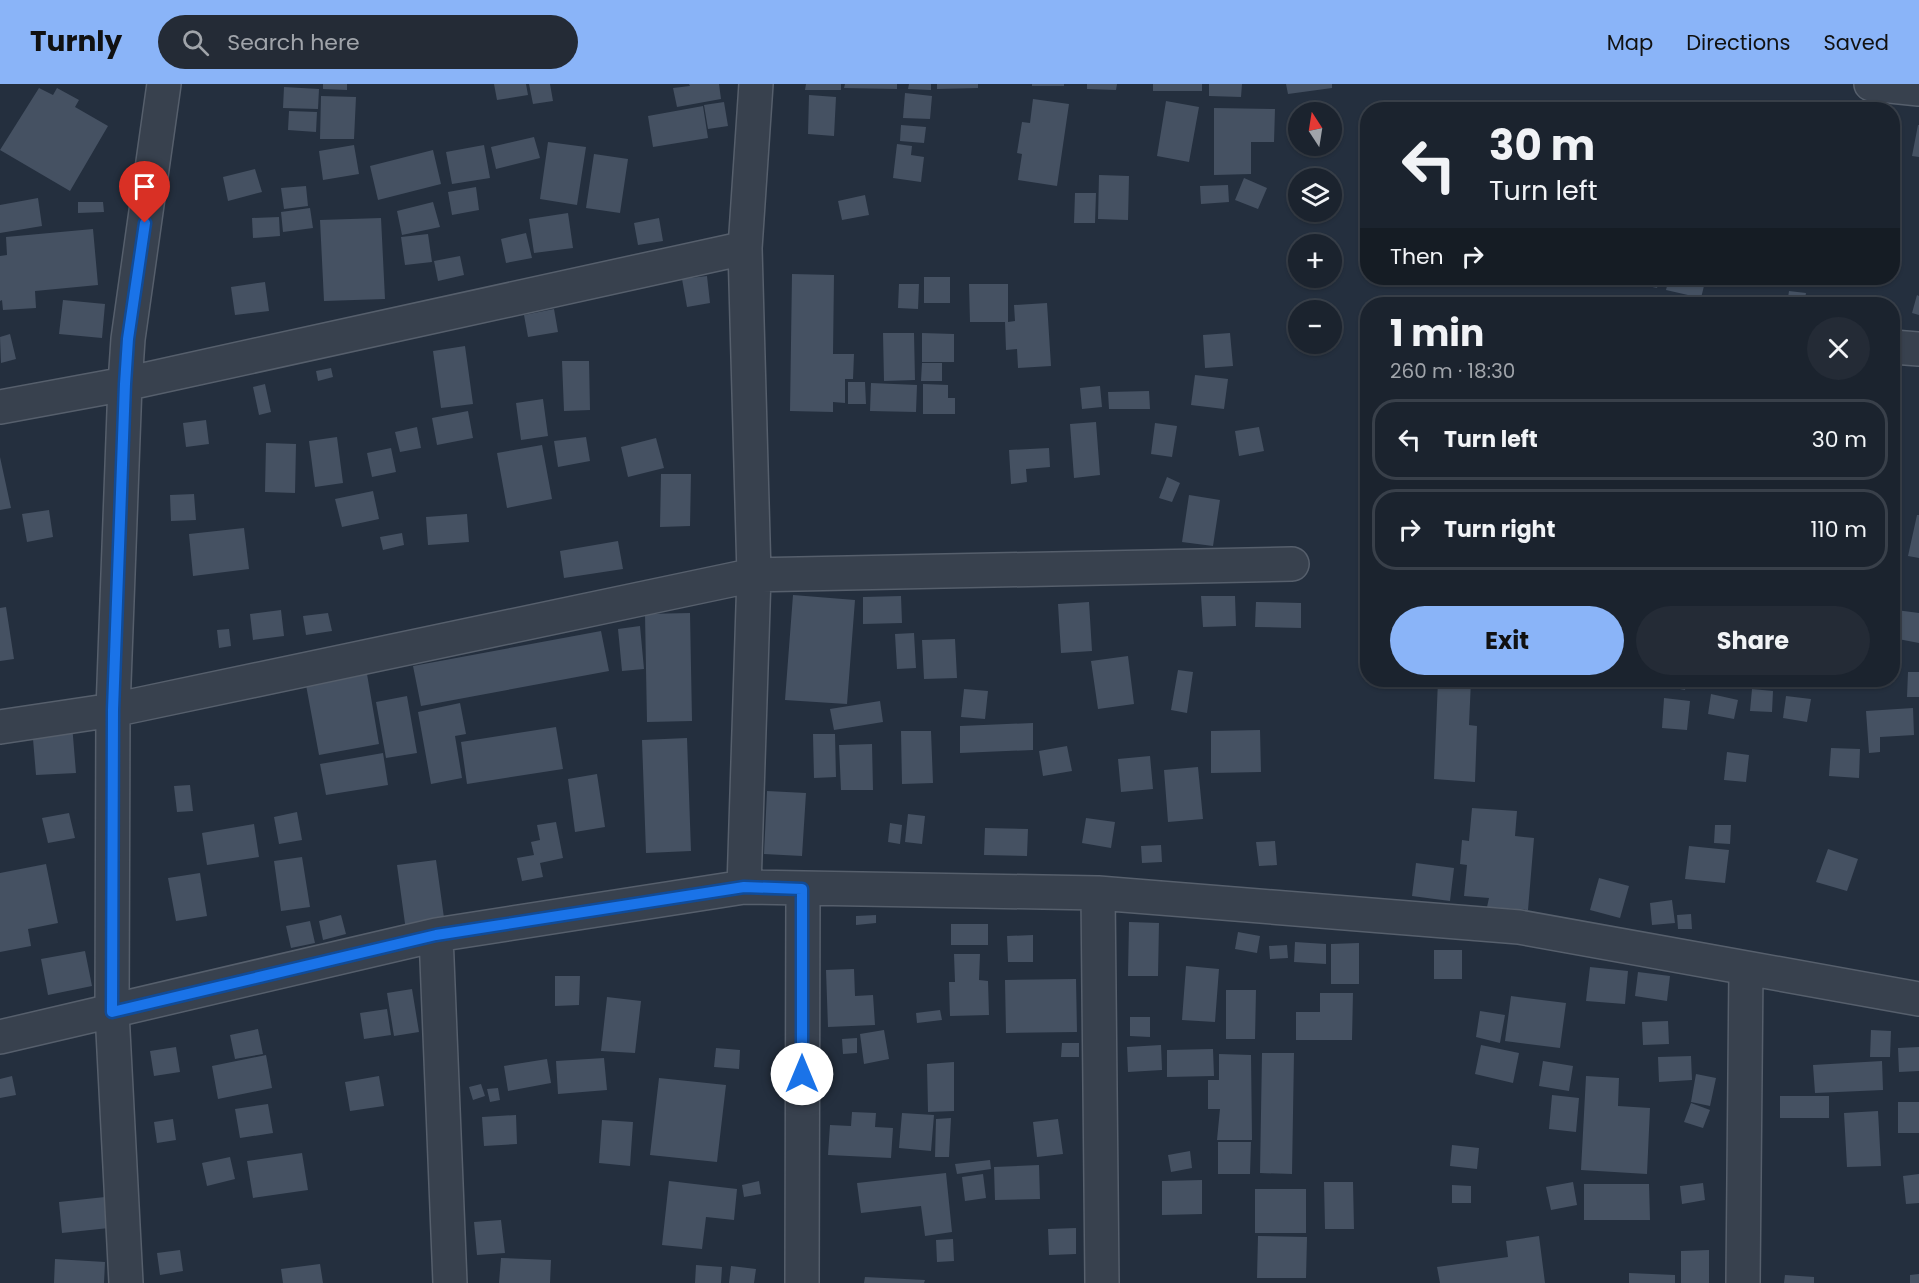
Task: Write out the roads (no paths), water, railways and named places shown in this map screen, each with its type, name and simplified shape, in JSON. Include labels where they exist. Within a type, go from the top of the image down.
[{"type":"street","points":[[126,1283],[112,1012],[113,710],[128,339],[164,84]]},
{"type":"street","points":[[744,887],[754,574],[745,248],[756,84]]},
{"type":"street","points":[[1871,84],[1919,89]]},
{"type":"street","points":[[0,407],[125,384],[745,248]]},
{"type":"street","points":[[1900,348],[1919,349]]},
{"type":"street","points":[[0,727],[113,710],[754,574],[1292,564]]},
{"type":"street","points":[[0,1037],[436,935],[744,887],[1098,893],[1519,927],[1919,999]]},
{"type":"street","points":[[802,889],[802,1283]]},
{"type":"street","points":[[1098,893],[1102,1283]]},
{"type":"street","points":[[436,935],[450,1283]]},
{"type":"street","points":[[1743,1283],[1746,969]]}]
